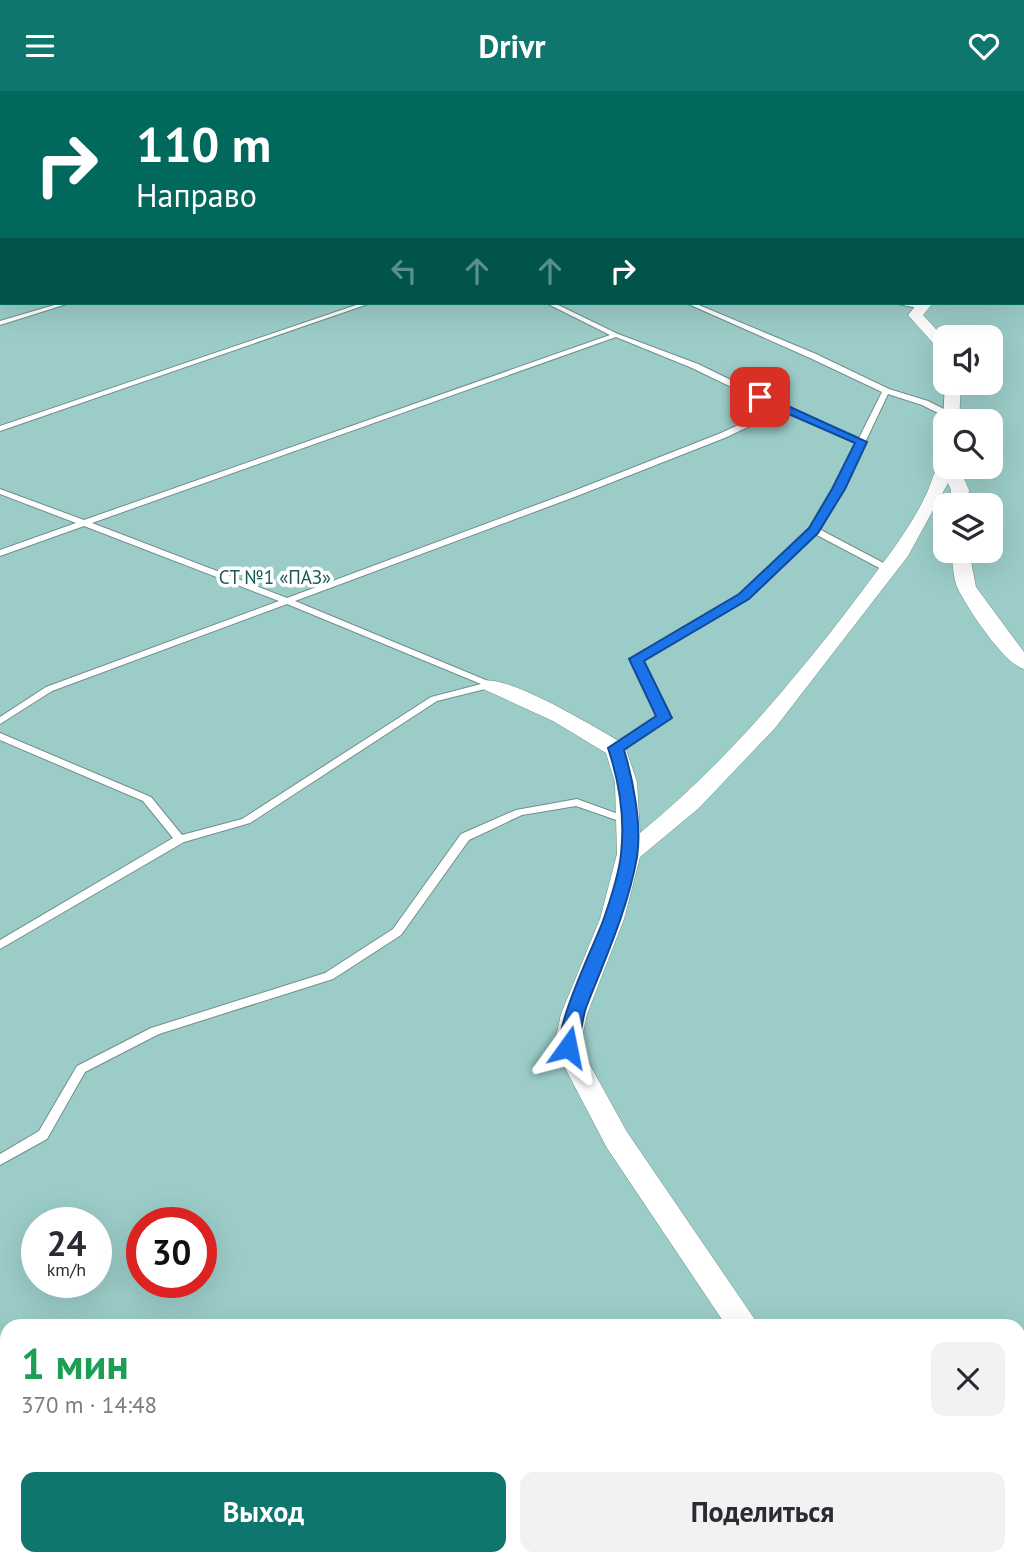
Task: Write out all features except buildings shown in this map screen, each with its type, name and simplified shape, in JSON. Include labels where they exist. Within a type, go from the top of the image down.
[{"type":"street","points":[[924,305],[915,315],[933,335]]},
{"type":"street","points":[[629,854],[691,803],[768,723],[888,569],[942,479]]},
{"type":"street","points":[[962,563],[966,587],[1010,650],[1024,663]]},
{"type":"street","points":[[490,685],[560,716],[616,748],[626,782],[629,854],[612,919],[574,1014],[568,1047],[617,1140],[740,1319]]},
{"type":"lane","points":[[0,323],[60,305]]},
{"type":"lane","points":[[0,429],[362,305]]},
{"type":"lane","points":[[553,305],[862,442]]},
{"type":"lane","points":[[694,305],[813,356],[886,391],[925,403],[935,409]]},
{"type":"lane","points":[[0,553],[616,335]]},
{"type":"lane","points":[[616,748],[664,718],[636,659],[744,596],[814,530],[839,489],[886,391]]},
{"type":"lane","points":[[0,721],[49,689],[724,435],[781,408]]},
{"type":"lane","points":[[0,491],[85,521],[288,601],[490,685]]},
{"type":"lane","points":[[814,530],[888,569]]},
{"type":"lane","points":[[0,945],[180,839],[246,821],[434,699],[490,685]]},
{"type":"lane","points":[[0,736],[147,799],[180,839]]},
{"type":"lane","points":[[0,1160],[43,1135],[81,1069],[155,1031],[329,977],[397,932],[466,837],[520,812],[577,802],[628,821]]},
{"type":"green space","name":"СТ №1 «ПАЗ»","points":[[0,305],[1024,305],[1024,1319],[0,1319]]},
{"type":"route","points":[[568,1047],[574,1014],[612,919],[629,854],[626,782],[616,748],[664,718],[636,659],[744,596],[814,530],[839,489],[862,442],[760,397]]}]
